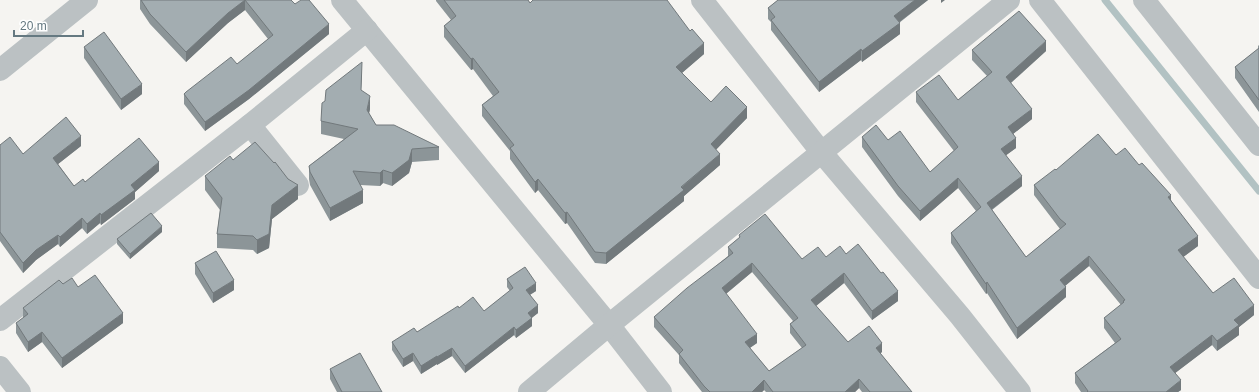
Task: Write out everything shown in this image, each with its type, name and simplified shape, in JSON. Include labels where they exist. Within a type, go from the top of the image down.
[{"type":"street","points":[[0,70],[87,0]]},
{"type":"street","points":[[342,0],[609,325],[661,392]]},
{"type":"street","points":[[702,0],[822,153],[960,316],[1020,392]]},
{"type":"street","points":[[529,392],[609,325],[1009,0]]},
{"type":"street","points":[[1040,0],[1259,278]]},
{"type":"street","points":[[1144,0],[1259,145]]},
{"type":"street","points":[[0,320],[250,125],[367,30]]},
{"type":"street","points":[[250,125],[298,185]]},
{"type":"street","points":[[0,367],[20,392]]},
{"type":"building","points":[[141,0],[245,0],[228,13],[186,52],[150,14]]},
{"type":"building","points":[[245,0],[291,0],[295,4],[301,0],[309,0],[329,24],[249,90],[205,122],[184,94],[231,57],[237,64],[273,35]]},
{"type":"building","points":[[444,0],[528,0],[530,3],[533,0],[667,0],[690,31],[692,29],[704,43],[676,67],[711,102],[726,86],[747,107],[711,144],[720,154],[681,187],[684,190],[606,253],[595,252],[567,212],[565,213],[538,179],[535,182],[510,148],[514,145],[482,105],[499,92],[473,58],[471,59],[444,26],[456,16]]},
{"type":"building","points":[[778,0],[915,0],[894,16],[900,23],[862,51],[861,49],[819,82],[771,20],[775,17],[768,8]]},
{"type":"building","points":[[1019,11],[1046,41],[1006,77],[1032,109],[1008,127],[1016,138],[1001,149],[1022,176],[987,203],[1026,257],[1066,224],[1060,219],[1034,185],[1055,169],[1056,170],[1098,134],[1116,155],[1125,148],[1139,165],[1142,163],[1171,195],[1168,197],[1198,236],[1178,250],[1213,293],[1234,278],[1254,305],[1234,320],[1239,325],[1217,341],[1212,335],[1170,367],[1181,380],[1166,392],[1087,392],[1088,391],[1075,373],[1121,339],[1104,318],[1125,300],[1089,256],[1060,280],[1066,287],[1017,328],[987,282],[986,284],[951,233],[981,207],[958,178],[920,211],[898,186],[862,137],[876,125],[888,140],[900,131],[930,172],[958,147],[916,92],[939,75],[958,100],[992,72],[972,50]]},
{"type":"building","points":[[104,32],[142,84],[121,99],[84,47]]},
{"type":"building","points":[[1259,48],[1259,100],[1235,67]]},
{"type":"building","points":[[362,62],[361,90],[370,96],[367,110],[376,125],[394,125],[439,147],[412,149],[409,160],[392,173],[383,170],[380,173],[353,171],[363,190],[330,208],[310,172],[309,166],[358,129],[321,121],[322,103],[325,101],[326,90]]},
{"type":"building","points":[[66,117],[81,136],[53,158],[74,186],[83,179],[85,182],[139,138],[159,162],[131,185],[135,190],[101,215],[100,213],[87,224],[82,218],[60,237],[58,235],[36,250],[23,263],[0,232],[0,145],[10,137],[23,154]]},
{"type":"building","points":[[255,142],[274,163],[275,162],[288,179],[298,185],[272,205],[269,234],[257,240],[253,236],[217,234],[222,198],[205,176],[230,156],[233,160]]},
{"type":"building","points":[[151,213],[162,226],[130,254],[117,239]]},
{"type":"building","points":[[765,214],[802,259],[818,247],[826,257],[840,246],[846,254],[858,244],[881,273],[883,272],[898,291],[872,311],[844,273],[811,300],[848,342],[869,326],[882,343],[876,348],[912,392],[870,392],[859,379],[845,392],[773,392],[764,380],[752,392],[710,392],[679,354],[683,350],[654,317],[687,288],[733,253],[728,247],[740,237],[739,235]],"holes":[[[752,263],[798,318],[790,324],[806,345],[769,371],[745,342],[757,334],[722,288]]]},
{"type":"building","points":[[216,251],[234,280],[213,293],[195,263]]},
{"type":"building","points":[[525,267],[536,283],[526,290],[538,305],[528,313],[532,318],[516,330],[514,327],[465,366],[452,348],[421,366],[413,353],[403,359],[392,342],[414,328],[417,332],[458,306],[459,308],[473,297],[484,311],[513,288],[507,279]]},
{"type":"building","points":[[95,275],[123,313],[62,358],[42,332],[28,342],[16,323],[28,314],[23,308],[59,280],[63,284],[72,278],[78,287]]},
{"type":"building","points":[[360,353],[382,392],[342,392],[330,369]]},
{"type":"waterway","points":[[1105,0],[1259,191]]}]
